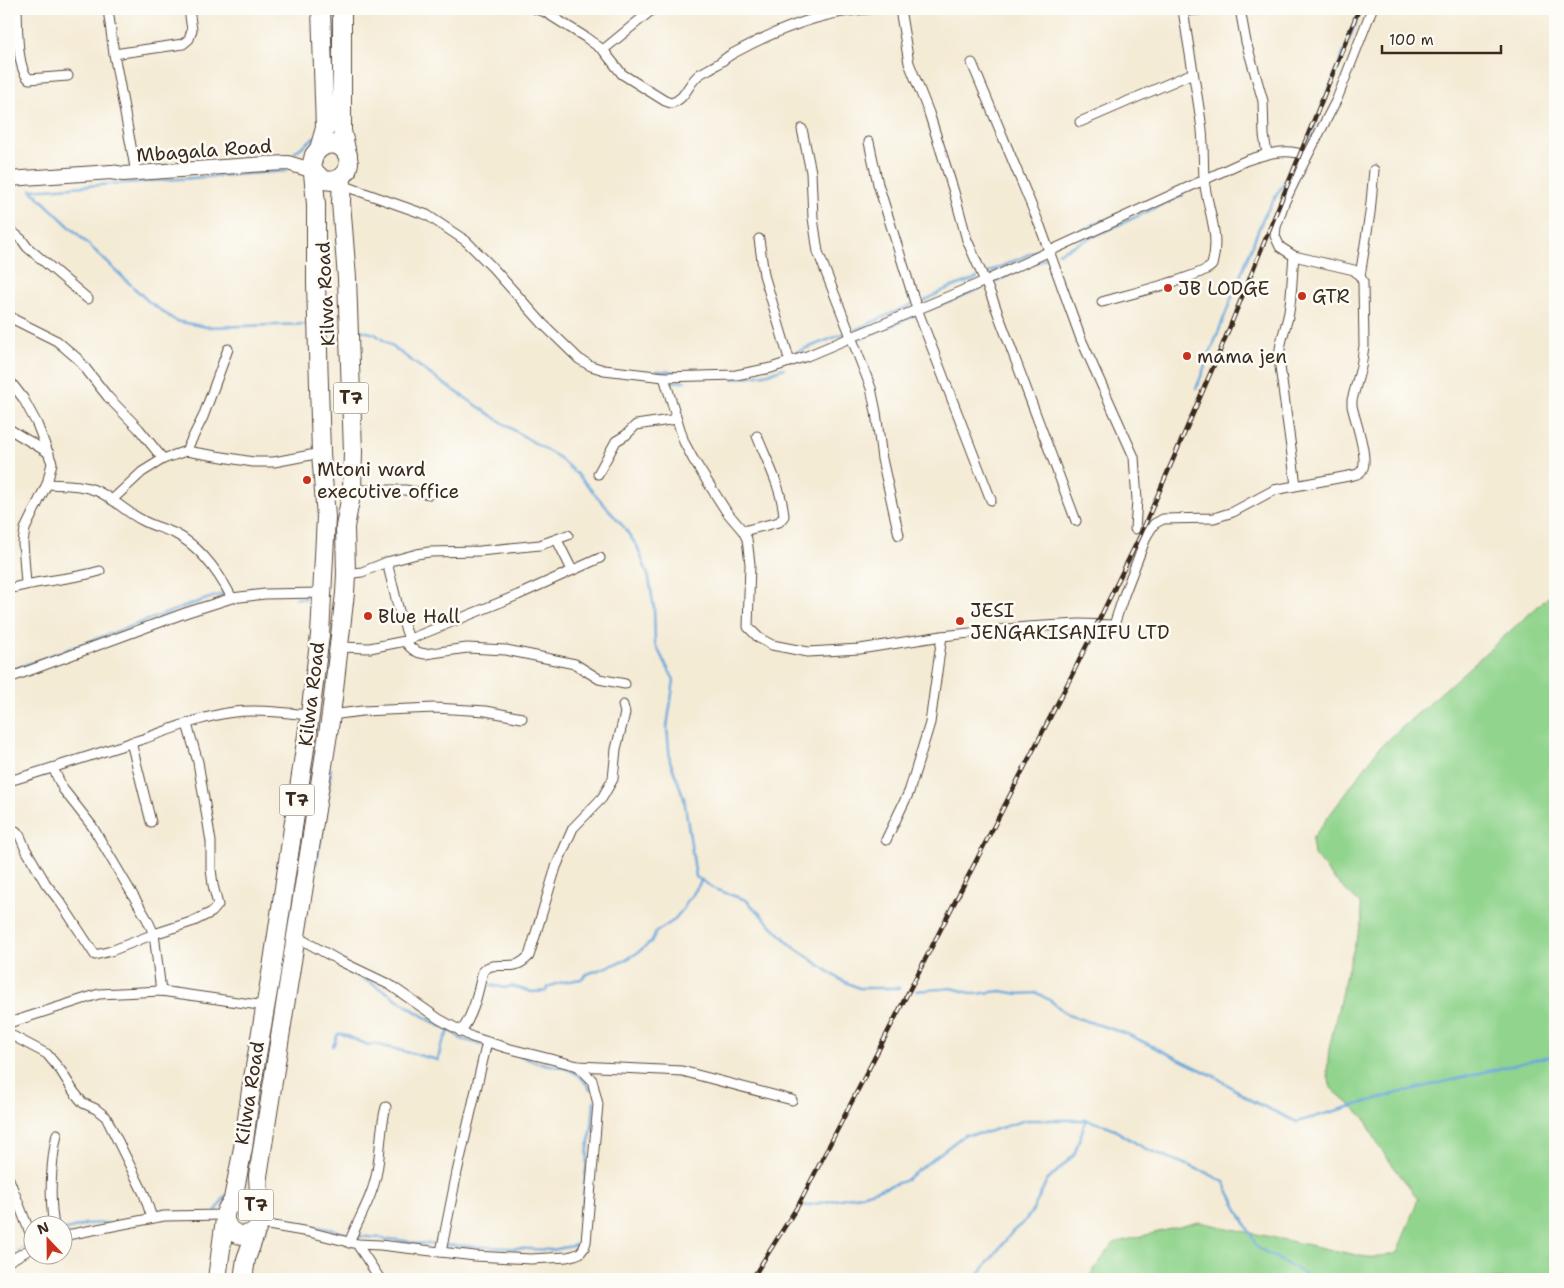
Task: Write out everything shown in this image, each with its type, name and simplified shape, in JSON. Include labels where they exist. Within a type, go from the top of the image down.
[{"type":"highway","name":"T7","points":[[314,170],[312,163],[314,155],[319,149],[325,128],[321,9]]},
{"type":"highway","name":"Kilwa Road","points":[[243,1279],[246,1259],[260,1221],[258,1176],[331,715],[346,574],[345,526],[352,490],[352,443],[347,278],[341,202],[347,174],[342,131],[342,9]]},
{"type":"highway","points":[[314,170],[323,180],[328,181],[338,180],[347,174],[342,148],[335,144],[326,145],[319,149]]},
{"type":"highway","name":"Kilwa Road","points":[[217,1279],[228,1213],[243,1148],[272,968],[310,715],[320,635],[326,517],[321,453],[314,170]]},
{"type":"highway","name":"T7","points":[[243,1200],[248,1200],[258,1207],[260,1221],[247,1235],[240,1235],[230,1230],[228,1213],[243,1200]]},
{"type":"street","points":[[17,9],[20,56],[25,75],[29,78],[68,76]]},
{"type":"street","points":[[108,9],[129,174]]},
{"type":"street","points":[[114,54],[183,44],[189,39],[192,30],[189,9]]},
{"type":"street","points":[[536,9],[545,12],[585,37],[603,50],[622,74],[671,103],[680,99],[698,76],[730,55],[788,29],[836,11],[869,9]]},
{"type":"street","points":[[603,50],[653,9]]},
{"type":"street","points":[[900,9],[909,64],[929,113],[967,240],[1001,319],[1076,521]]},
{"type":"street","points":[[1102,302],[1211,268],[1215,250],[1215,231],[1204,179],[1202,129],[1183,10],[1210,9]]},
{"type":"street","points":[[1240,9],[1243,30],[1262,101],[1264,135],[1268,154]]},
{"type":"street","points":[[1360,276],[1354,270],[1343,266],[1294,256],[1280,247],[1275,236],[1284,203],[1337,99],[1372,9]]},
{"type":"street","points":[[972,64],[1050,252],[1081,339],[1134,457],[1136,500],[1134,529]]},
{"type":"street","points":[[1080,122],[1193,73]]},
{"type":"street","points":[[802,129],[811,172],[813,218],[818,252],[871,388],[882,459],[899,535]]},
{"type":"street","points":[[869,142],[880,192],[917,309],[991,500]]},
{"type":"street","name":"Mbagala Road","points":[[288,163],[319,149]]},
{"type":"street","points":[[347,174],[428,215],[466,241],[543,324],[579,359],[591,366],[604,370],[664,377],[736,375],[790,362],[1050,252],[1245,161],[1268,154],[1290,151],[1308,156]]},
{"type":"street","name":"Mbagala Road","points":[[9,180],[111,172],[129,174],[288,163],[314,170]]},
{"type":"street","points":[[664,377],[684,442],[699,471],[743,532],[749,547],[748,627],[759,638],[772,645],[808,652],[860,649],[942,636],[1062,624],[1114,625],[1146,535],[1156,522],[1164,519],[1214,518],[1233,512],[1274,490],[1354,475],[1360,472],[1364,466],[1352,400],[1361,367],[1364,346],[1363,287],[1360,276],[1370,213],[1374,170]]},
{"type":"street","name":"Mbagala Road","points":[[9,188],[111,180],[129,174]]},
{"type":"street","points":[[9,229],[27,247],[88,299]]},
{"type":"street","points":[[759,239],[764,275],[790,362]]},
{"type":"street","points":[[1294,256],[1291,296],[1278,359],[1296,485]]},
{"type":"street","points":[[9,315],[14,320],[57,341],[78,360],[163,459]]},
{"type":"street","points":[[186,451],[203,416],[228,349]]},
{"type":"street","points":[[9,380],[23,398],[50,453],[52,463],[47,484],[25,529],[23,543],[26,584]]},
{"type":"street","points":[[598,474],[616,441],[626,435],[633,427],[676,418]]},
{"type":"street","points":[[9,429],[50,453]]},
{"type":"street","points":[[743,532],[779,522],[784,516],[776,483],[757,436]]},
{"type":"street","points":[[112,500],[142,472],[163,459],[186,451],[253,462],[274,462],[321,453]]},
{"type":"street","points":[[47,484],[84,486],[98,491],[140,519],[174,533],[190,544],[217,572],[232,598]]},
{"type":"street","points":[[352,490],[405,490],[430,494]]},
{"type":"street","points":[[346,574],[362,572],[387,562],[417,554],[540,545],[568,535]]},
{"type":"street","points":[[557,540],[572,570]]},
{"type":"street","points":[[339,647],[370,648],[407,640],[518,595],[600,558]]},
{"type":"street","points":[[387,562],[409,647],[420,653],[426,654],[466,648],[506,650],[575,664],[599,679],[625,684]]},
{"type":"street","points":[[9,589],[26,584],[71,578],[100,571]]},
{"type":"street","points":[[9,678],[185,613],[232,598],[265,594],[322,594]]},
{"type":"street","points":[[886,840],[909,792],[930,723],[942,636]]},
{"type":"street","points":[[461,1032],[470,1019],[483,971],[486,967],[515,965],[522,963],[529,956],[556,867],[573,828],[602,798],[613,779],[616,749],[625,714],[623,705]]},
{"type":"street","points":[[331,715],[362,711],[435,708],[486,711],[522,718]]},
{"type":"street","points":[[9,781],[209,717],[234,712],[254,711],[310,715]]},
{"type":"street","points":[[9,834],[16,831],[20,836],[46,884],[61,902],[95,955],[170,930],[212,912],[218,905],[211,869],[211,842],[198,762],[187,724]]},
{"type":"street","points":[[131,742],[151,822]]},
{"type":"street","points":[[53,768],[63,789],[92,826],[137,900],[154,934],[161,991]]},
{"type":"street","points":[[297,937],[390,985],[461,1032],[487,1042],[578,1066],[682,1071],[792,1100]]},
{"type":"street","points":[[9,1023],[99,994],[161,991],[265,1006]]},
{"type":"street","points":[[9,1034],[47,1054],[83,1103],[96,1108],[106,1116],[144,1194],[152,1218]]},
{"type":"street","points":[[441,1252],[487,1042]]},
{"type":"street","points":[[260,1221],[268,1225],[309,1232],[353,1244],[531,1259],[575,1256],[584,1248],[586,1242],[598,1104],[592,1080],[578,1066]]},
{"type":"street","points":[[353,1244],[378,1170],[382,1120],[386,1107]]},
{"type":"street","points":[[53,1216],[52,1160],[56,1134]]},
{"type":"street","points":[[9,1179],[23,1216]]},
{"type":"street","points":[[72,1234],[164,1216],[228,1213]]},
{"type":"street","points":[[353,1244],[380,1279]]},
{"type":"street","points":[[9,1261],[22,1254]]},
{"type":"green space","points":[[1555,591],[1555,1279],[1087,1279],[1114,1243],[1199,1222],[1371,1258],[1397,1253],[1418,1199],[1380,1148],[1364,1117],[1331,1088],[1327,1072],[1329,1049],[1344,982],[1362,920],[1360,904],[1336,881],[1314,855],[1312,839],[1379,748]]},
{"type":"waterway","points":[[1243,9],[1250,9]]},
{"type":"waterway","points":[[1307,145],[1361,9]]},
{"type":"waterway","points":[[1211,12],[1238,10]]},
{"type":"waterway","points":[[295,152],[315,137]]},
{"type":"waterway","points":[[1196,389],[1263,218],[1300,156]]},
{"type":"waterway","points":[[9,167],[18,173]]},
{"type":"waterway","points":[[31,190],[286,171]]},
{"type":"waterway","points":[[31,190],[149,302],[176,321],[207,327],[311,324]]},
{"type":"waterway","points":[[1058,253],[1183,195]]},
{"type":"waterway","points":[[1053,244],[1133,208]]},
{"type":"waterway","points":[[987,273],[1045,247]]},
{"type":"waterway","points":[[996,281],[1048,257]]},
{"type":"waterway","points":[[924,301],[944,290],[977,278]]},
{"type":"waterway","points":[[925,311],[984,287]]},
{"type":"waterway","points":[[855,330],[913,304]]},
{"type":"waterway","points":[[862,338],[916,315]]},
{"type":"waterway","points":[[356,329],[375,334],[434,377],[558,457],[580,477],[623,526],[637,546],[649,578],[654,608],[655,644],[674,680],[667,727],[670,761],[684,798],[696,877],[717,890],[746,900],[791,945],[839,979],[859,988],[899,988]]},
{"type":"waterway","points":[[791,354],[846,333]]},
{"type":"waterway","points":[[812,358],[833,350]]},
{"type":"waterway","points":[[756,367],[786,356]]},
{"type":"waterway","points":[[733,379],[770,373],[784,368]]},
{"type":"waterway","points":[[657,371],[681,372]]},
{"type":"waterway","points":[[668,382],[685,381]]},
{"type":"waterway","points":[[302,590],[316,586]]},
{"type":"waterway","points":[[251,588],[272,590]]},
{"type":"waterway","points":[[9,671],[225,593]]},
{"type":"waterway","points":[[296,598],[315,599]]},
{"type":"waterway","points":[[316,864],[331,769]]},
{"type":"waterway","points":[[483,983],[505,988],[511,986],[532,992],[546,991],[548,987],[581,979],[587,974],[624,961],[651,942],[656,932],[673,921],[702,880]]},
{"type":"waterway","points":[[351,971],[461,1039],[494,1048]]},
{"type":"waterway","points":[[916,991],[951,988],[975,994],[1001,991],[1019,994],[1037,993],[1051,1001],[1068,1015],[1127,1034],[1216,1077],[1252,1101],[1297,1122],[1398,1093],[1555,1055]]},
{"type":"waterway","points":[[333,1046],[338,1034],[342,1034],[368,1045],[375,1044],[438,1060],[441,1046],[449,1031]]},
{"type":"waterway","points":[[521,1056],[537,1062],[568,1069],[579,1076],[590,1089]]},
{"type":"waterway","points":[[445,1245],[552,1250],[577,1245],[580,1235],[594,1101]]},
{"type":"waterway","points":[[804,1206],[861,1195],[904,1181],[964,1135],[984,1133],[1026,1120],[1086,1120],[1108,1126],[1144,1148],[1207,1173],[1224,1182],[1257,1247],[1313,1279]]},
{"type":"waterway","points":[[975,1279],[1013,1231],[1024,1222],[1033,1210],[1046,1182],[1074,1155],[1086,1120]]},
{"type":"waterway","points":[[216,1211],[226,1195]]},
{"type":"waterway","points":[[268,1203],[271,1213],[285,1220],[349,1235]]},
{"type":"waterway","points":[[157,1212],[166,1212]]},
{"type":"waterway","points":[[84,1224],[107,1223]]},
{"type":"waterway","points":[[72,1228],[85,1225]]},
{"type":"waterway","points":[[354,1236],[406,1241],[415,1244],[429,1243],[439,1245]]},
{"type":"waterway","points":[[18,1251],[22,1248]]},
{"type":"railway","points":[[752,1279],[799,1204],[1073,673],[1140,536],[1220,351],[1359,9]]},
{"type":"place","name":"JB LODGE","points":[[1168,288]]},
{"type":"place","name":"GTR","points":[[1302,296]]},
{"type":"place","name":"mama jen","points":[[1187,356]]},
{"type":"place","name":"Mtoni ward executive office","points":[[307,480]]},
{"type":"place","name":"Blue Hall","points":[[368,616]]},
{"type":"place","name":"JESI JENGAKISANIFU LTD","points":[[960,621]]}]
